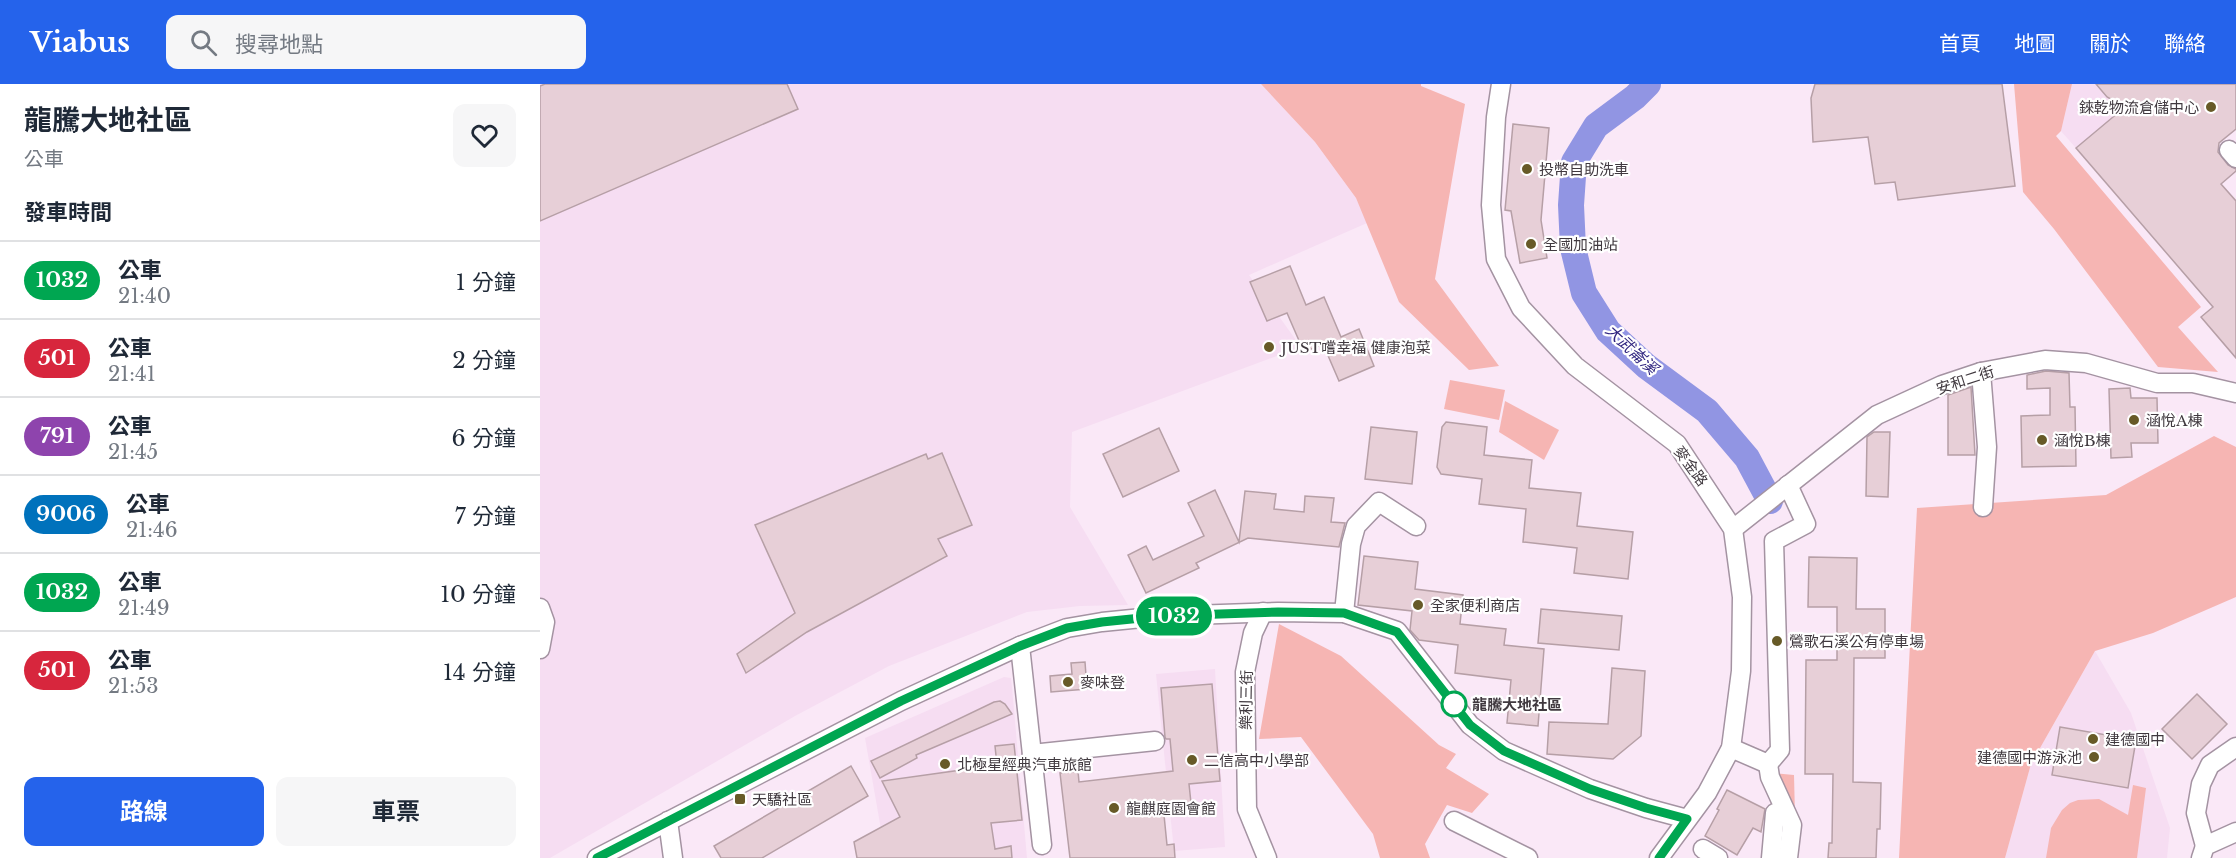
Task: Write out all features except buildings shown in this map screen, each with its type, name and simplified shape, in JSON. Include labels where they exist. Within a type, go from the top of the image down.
[{"type":"street","name":"麥金路","points":[[1502,84],[1496,117],[1491,206],[1496,259],[1521,308],[1575,366],[1677,444],[1739,524],[1742,597],[1741,670],[1731,748],[1720,772],[1659,858]]},
{"type":"street","name":"安和二街","points":[[1739,524],[1878,415],[1942,385],[1981,372],[2045,360],[2086,363],[2157,383],[2193,383],[2236,393]]},
{"type":"street","points":[[1981,372],[1987,447],[1983,507]]},
{"type":"street","points":[[1784,488],[1806,524],[1774,541],[1780,750],[1768,764],[1770,777],[1792,825],[1788,858]]},
{"type":"street","points":[[1344,613],[1351,544],[1356,526],[1379,502],[1416,526]]},
{"type":"street","points":[[540,608],[545,622],[540,649]]},
{"type":"street","points":[[597,858],[901,701],[1020,646],[1067,628],[1161,616],[1263,612],[1344,613],[1397,632],[1470,725],[1504,751],[1590,789],[1687,819]]},
{"type":"street","name":"樂利三街","points":[[1263,612],[1253,633],[1245,672],[1247,809],[1267,858]]},
{"type":"street","points":[[1020,646],[1042,845]]},
{"type":"street","points":[[1032,754],[1155,741]]},
{"type":"street","points":[[2236,747],[2210,765],[2202,784],[2196,813],[2203,852],[2236,832]]},
{"type":"street","points":[[1731,748],[1768,764]]},
{"type":"street","points":[[1771,858],[1775,813]]},
{"type":"street","points":[[668,821],[673,858]]},
{"type":"street","points":[[1454,821],[1528,858]]},
{"type":"shaded area","points":[[540,84],[1261,84],[1315,142],[1356,198],[1367,223],[1249,275],[1301,347],[1072,432],[1070,507],[1128,605],[1080,606],[1027,612],[889,666],[795,716],[550,858],[540,858]]},
{"type":"shaded area","points":[[1261,84],[1421,84],[1421,86],[1465,104],[1435,279],[1499,366],[1469,370],[1399,302],[1356,198],[1315,142]]},
{"type":"shaded area","points":[[2014,84],[2072,84],[2061,131],[2056,136],[2201,307],[2178,327],[2218,372],[2158,367],[2054,229],[2023,192]]},
{"type":"shaded area","name":"錸乾物流倉儲中心","points":[[2072,84],[2153,84],[2076,148],[2061,131]]},
{"type":"shaded area","points":[[1450,380],[1505,390],[1499,420],[1444,409]]},
{"type":"shaded area","points":[[1505,401],[1559,430],[1544,460],[1499,432]]},
{"type":"shaded area","points":[[2214,436],[2236,447],[2236,597],[2153,633],[2095,651],[2031,764],[2005,858],[1899,858],[1917,508],[2106,495]]},
{"type":"shaded area","points":[[1279,624],[1341,656],[1439,745],[1456,754],[1446,768],[1489,794],[1472,813],[1447,805],[1425,844],[1430,858],[1380,858],[1373,834],[1301,737],[1259,739]]},
{"type":"shaded area","name":"建德國中","points":[[2095,651],[2131,713],[2170,828],[2167,858],[2005,858],[2031,764]]},
{"type":"shaded area","name":"二信高中小學部","points":[[1215,669],[1225,847],[1174,851],[1156,674]]},
{"type":"shaded area","name":"北極星經典汽車旅館","points":[[1004,677],[1011,678],[1027,858],[886,858],[865,738]]},
{"type":"shaded area","points":[[1772,773],[1794,775],[1795,816]]},
{"type":"shaded area","points":[[2133,785],[2146,788],[2137,858],[2046,858],[2051,828],[2062,810],[2070,803],[2078,800],[2099,799],[2128,815]]},
{"type":"waterway","name":"大武崙溪","points":[[1648,84],[1635,97],[1596,126],[1574,162],[1571,205],[1573,248],[1584,293],[1608,331],[1646,366],[1707,411],[1747,458],[1770,501]]},
{"type":"bus line","name":"1032","points":[[597,858],[901,701],[1020,646],[1067,628],[1161,616],[1278,612],[1344,613],[1397,632],[1470,725],[1504,751],[1590,789],[1687,819],[1659,858]]},
{"type":"place","name":"錸乾物流倉儲中心","points":[[2211,107]]},
{"type":"place","name":"投幣自助洗車","points":[[1527,169]]},
{"type":"place","name":"全國加油站","points":[[1531,244]]},
{"type":"place","name":"JUST嚐幸福 健康泡菜","points":[[1269,347]]},
{"type":"place","name":"涵悅A棟","points":[[2134,420]]},
{"type":"place","name":"涵悅B棟","points":[[2042,440]]},
{"type":"place","name":"全家便利商店","points":[[1418,605]]},
{"type":"place","name":"鶯歌石溪公有停車場","points":[[1777,641]]},
{"type":"place","name":"麥味登","points":[[1068,682]]},
{"type":"place","name":"龍騰大地社區","points":[[1454,704]]},
{"type":"place","name":"建德國中","points":[[2093,739]]},
{"type":"place","name":"建德國中游泳池","points":[[2094,757]]},
{"type":"place","name":"二信高中小學部","points":[[1192,760]]},
{"type":"place","name":"北極星經典汽車旅館","points":[[945,764]]},
{"type":"place","name":"天驕社區","points":[[740,799]]},
{"type":"place","name":"龍麒庭園會館","points":[[1114,808]]}]
